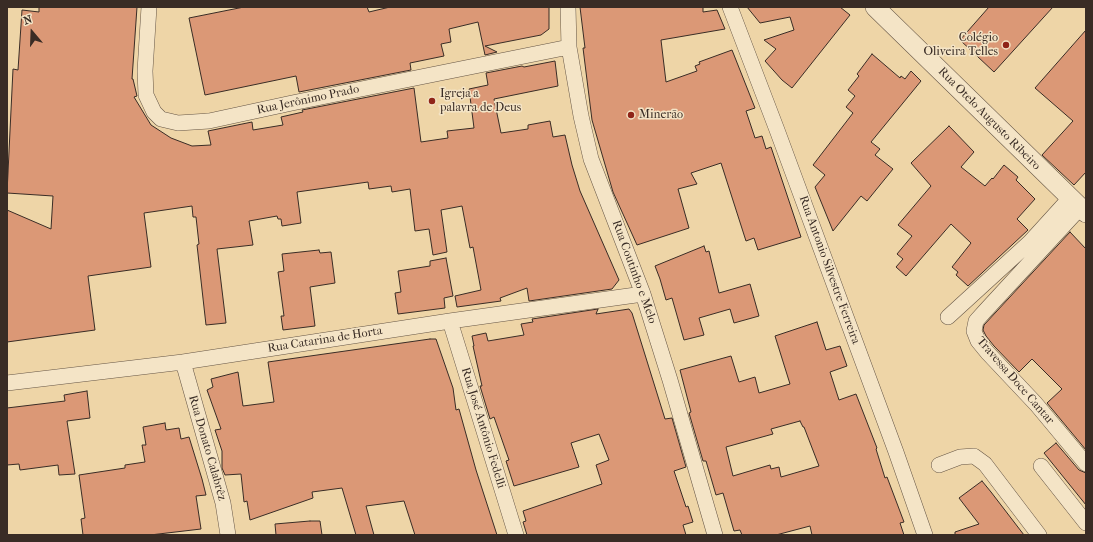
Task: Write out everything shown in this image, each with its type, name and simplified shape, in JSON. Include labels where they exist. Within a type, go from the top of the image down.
[{"type":"street","name":"Rua Jerônimo Prado","points":[[149,7],[145,71],[146,95],[154,112],[161,119],[178,123],[209,121],[570,47]]},
{"type":"street","name":"Rua Coutinho e Melo","points":[[568,7],[570,47],[581,116],[591,159],[643,294],[670,380],[715,535]]},
{"type":"street","name":"Rua Antonio Silvestre Ferreira","points":[[730,7],[777,130],[925,535]]},
{"type":"street","name":"Rua Otelo Augusto Ribeiro","points":[[875,7],[1079,207]]},
{"type":"street","points":[[948,317],[1030,242],[1079,207]]},
{"type":"street","name":"Travessa Doce Cantar","points":[[1079,207],[985,311],[976,322],[974,331],[978,340],[987,352],[1036,404],[1086,464]]},
{"type":"street","name":"Rua Catarina de Horta","points":[[7,384],[183,362],[450,321],[643,294]]},
{"type":"street","name":"Rua José Antônio Fedelli","points":[[450,321],[516,535]]},
{"type":"street","name":"Rua Donato Calabrêz","points":[[183,362],[223,503],[228,535]]},
{"type":"street","points":[[939,465],[960,457],[974,456],[985,464],[1038,535]]},
{"type":"street","points":[[1041,466],[1086,523]]},
{"type":"building","points":[[39,7],[137,7],[132,79],[137,96],[134,97],[151,125],[171,138],[192,146],[211,145],[208,131],[252,122],[253,130],[283,125],[281,117],[303,112],[302,110],[414,88],[421,142],[448,138],[447,131],[474,128],[469,89],[488,85],[486,73],[555,61],[558,86],[494,99],[501,133],[528,129],[528,125],[550,121],[553,137],[565,135],[580,191],[619,280],[612,289],[529,301],[527,288],[500,298],[501,301],[457,307],[455,296],[481,290],[473,247],[470,248],[462,206],[441,210],[447,252],[433,255],[429,229],[415,231],[410,189],[392,192],[391,186],[369,189],[368,182],[297,192],[301,223],[282,226],[281,219],[278,219],[277,216],[249,221],[253,245],[217,249],[226,323],[206,325],[197,245],[199,244],[196,217],[193,217],[192,206],[144,213],[151,267],[88,276],[95,330],[7,342],[7,210],[51,229],[53,196],[7,193],[13,69],[18,70],[22,10],[39,12]]},
{"type":"building","points":[[244,7],[367,7],[369,12],[390,7],[549,7],[549,29],[541,35],[485,46],[497,52],[485,55],[478,22],[449,29],[451,42],[441,44],[444,56],[410,63],[411,70],[299,92],[296,76],[205,95],[189,18]]},
{"type":"building","points":[[580,7],[703,7],[703,12],[717,10],[725,29],[661,40],[666,82],[697,71],[695,66],[700,64],[699,62],[732,50],[755,108],[746,111],[755,138],[762,136],[766,149],[771,147],[801,237],[758,250],[754,238],[746,241],[721,163],[691,173],[697,184],[678,189],[689,228],[637,245],[613,192],[592,120],[583,48],[585,48]]},
{"type":"building","points":[[747,7],[840,7],[850,15],[792,88],[782,80],[765,61],[776,49],[764,40],[794,30],[790,17],[760,23]]},
{"type":"building","points":[[989,7],[1053,7],[994,72],[960,40]]},
{"type":"building","points":[[1086,30],[1086,172],[1074,185],[1042,155],[1073,121],[1035,88]]},
{"type":"building","points":[[872,54],[900,78],[901,76],[905,79],[911,71],[921,81],[871,142],[880,149],[875,155],[893,169],[867,201],[861,196],[833,231],[815,187],[825,175],[813,165],[853,113],[846,107],[855,96],[848,90],[859,76],[857,74]]},
{"type":"building","points":[[949,126],[974,152],[961,167],[985,186],[992,178],[993,179],[1004,165],[1018,177],[1016,180],[1035,199],[1017,219],[1028,230],[968,286],[956,275],[958,272],[952,267],[971,243],[951,224],[906,276],[896,267],[903,259],[897,254],[912,236],[898,225],[931,186],[911,163]]},
{"type":"building","points":[[1070,232],[1086,249],[1086,450],[1047,403],[1062,389],[1032,359],[1019,372],[994,346],[983,330],[984,325]]},
{"type":"building","points":[[704,246],[706,252],[709,251],[719,293],[750,284],[759,316],[734,323],[730,309],[699,318],[704,335],[684,340],[672,298],[666,300],[655,266]]},
{"type":"building","points":[[319,250],[320,253],[331,252],[335,283],[310,287],[315,326],[283,330],[281,316],[284,316],[278,272],[284,271],[282,254]]},
{"type":"building","points":[[446,258],[453,296],[444,298],[445,308],[398,314],[395,293],[401,292],[398,271],[430,266],[430,261]]},
{"type":"building","points":[[598,309],[596,314],[629,309],[632,313],[665,419],[672,418],[686,467],[674,471],[686,507],[688,506],[693,522],[683,525],[686,535],[527,535],[523,522],[526,521],[523,511],[602,484],[596,465],[609,460],[599,434],[571,443],[579,467],[514,486],[506,461],[509,460],[494,417],[490,419],[480,386],[482,386],[472,336],[486,333],[488,341],[524,335],[521,324],[533,322],[532,319]]},
{"type":"building","points":[[817,322],[826,350],[840,346],[847,366],[830,372],[839,400],[856,394],[877,448],[876,449],[885,478],[887,477],[904,522],[900,523],[904,535],[812,535],[810,526],[776,535],[742,535],[740,530],[734,531],[723,493],[716,495],[706,461],[703,461],[689,413],[691,412],[680,370],[731,356],[739,382],[755,377],[759,393],[790,384],[775,336]],"holes":[[[800,421],[819,466],[781,477],[779,467],[771,469],[770,465],[733,476],[726,447],[773,434],[771,429]]]},
{"type":"building","points":[[436,339],[453,388],[456,410],[459,409],[476,470],[497,535],[415,535],[404,501],[366,506],[374,535],[356,535],[342,488],[312,492],[313,498],[250,520],[247,501],[244,502],[241,474],[225,475],[222,468],[222,451],[215,430],[221,429],[207,390],[213,387],[211,379],[238,372],[243,406],[274,402],[268,362]]},
{"type":"building","points":[[87,391],[90,418],[67,421],[75,474],[59,475],[58,465],[20,470],[19,464],[7,465],[7,408],[65,401],[64,395]]},
{"type":"building","points":[[165,423],[166,430],[179,428],[181,439],[189,437],[206,495],[196,496],[201,529],[150,535],[83,535],[81,519],[85,518],[79,475],[125,468],[125,465],[145,462],[142,445],[146,445],[143,427]]},
{"type":"building","points":[[1056,443],[1079,470],[1086,473],[1086,505],[1044,453]]},
{"type":"building","points":[[982,481],[1024,535],[955,535],[955,532],[979,524],[959,498]]},
{"type":"building","points":[[320,521],[322,535],[276,535],[275,524]]},
{"type":"place","name":"Colégio Oliveira Telles","points":[[1006,45]]},
{"type":"place","name":"Igreja a palavra de Deus","points":[[432,101]]},
{"type":"place","name":"Minerão","points":[[631,115]]}]
